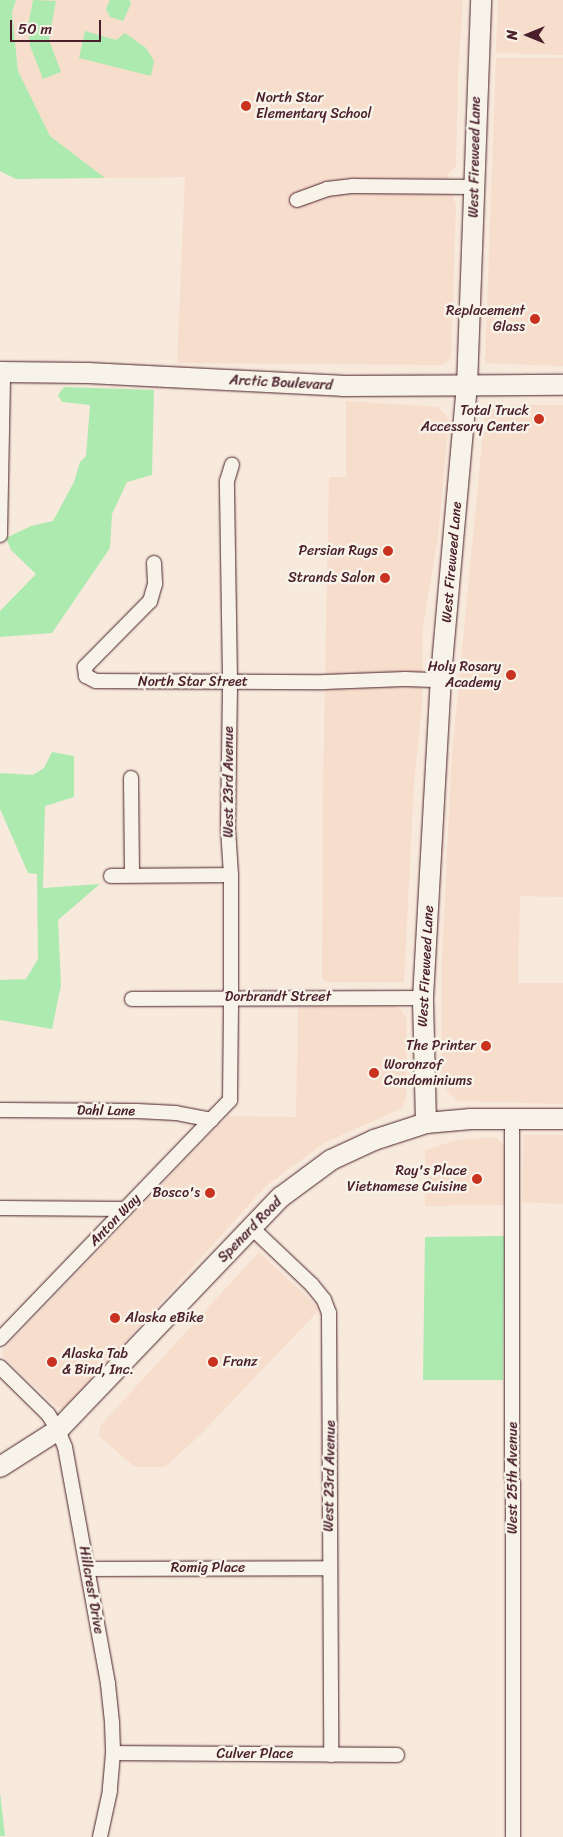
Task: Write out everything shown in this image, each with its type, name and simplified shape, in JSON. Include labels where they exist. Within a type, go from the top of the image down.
[{"type":"main road","name":"West Fireweed Lane","points":[[426,1123],[423,998],[441,680],[467,386],[481,0]]},
{"type":"main road","name":"Arctic Boulevard","points":[[2,372],[88,373],[342,386],[445,384],[467,386],[563,385]]},
{"type":"main road","name":"Spenard Road","points":[[0,1467],[58,1430],[281,1197],[331,1160],[374,1140],[426,1123],[563,1118]]},
{"type":"street","points":[[297,200],[326,189],[353,186],[474,187]]},
{"type":"street","points":[[0,536],[2,372]]},
{"type":"street","name":"West 23rd Avenue","points":[[230,1100],[231,875],[228,829],[230,681],[227,481],[232,465]]},
{"type":"street","name":"North Star Street","points":[[154,563],[155,584],[150,601],[85,667],[86,676],[96,681],[441,680]]},
{"type":"street","points":[[131,778],[132,875]]},
{"type":"street","points":[[111,876],[231,875]]},
{"type":"street","name":"Dorbrandt Street","points":[[132,998],[423,998]]},
{"type":"street","name":"Anton Way","points":[[0,1340],[230,1100]]},
{"type":"street","name":"Dahl Lane","points":[[0,1110],[137,1111],[176,1113],[211,1120]]},
{"type":"street","name":"West 25th Avenue","points":[[512,1119],[513,1837]]},
{"type":"street","points":[[0,1208],[125,1208]]},
{"type":"street","name":"West 23rd Avenue","points":[[252,1228],[312,1285],[324,1300],[329,1313],[331,1755]]},
{"type":"street","name":"Hillcrest Drive","points":[[0,1367],[48,1414],[58,1430],[65,1447],[108,1684],[113,1753],[110,1791],[100,1837]]},
{"type":"street","name":"Romig Place","points":[[88,1569],[329,1568]]},
{"type":"street","name":"Culver Place","points":[[113,1753],[397,1755]]},
{"type":"shaded area","points":[[16,0],[463,0],[458,75],[456,166],[448,174],[456,207],[451,358],[442,365],[177,363],[185,177],[105,178],[50,136],[18,72],[12,12]]},
{"type":"shaded area","points":[[498,0],[563,0],[563,55],[496,53]]},
{"type":"shaded area","points":[[496,58],[563,58],[563,366],[485,363]]},
{"type":"shaded area","points":[[346,401],[438,407],[449,419],[438,538],[423,626],[422,706],[414,782],[404,982],[326,982],[322,978],[323,785],[329,477],[346,477]]},
{"type":"shaded area","points":[[495,405],[563,405],[563,897],[520,896],[518,983],[563,983],[563,1104],[457,1101],[441,1085],[442,957],[452,754],[485,412]]},
{"type":"shaded area","points":[[396,1006],[407,1019],[406,1097],[402,1108],[324,1143],[266,1186],[68,1405],[63,1408],[56,1406],[3,1356],[2,1351],[228,1116],[296,1117],[298,1007]]},
{"type":"shaded area","points":[[524,1135],[563,1135],[563,1204],[522,1202]]},
{"type":"shaded area","points":[[495,1137],[507,1147],[507,1205],[425,1206],[425,1150],[457,1140]]},
{"type":"shaded area","name":"Franz","points":[[259,1252],[320,1309],[201,1434],[165,1467],[135,1467],[99,1436],[100,1426]]},
{"type":"green space","points":[[0,0],[16,0],[12,12],[18,71],[50,136],[105,178],[16,179],[0,171]]},
{"type":"green space","points":[[33,0],[56,1],[49,40],[61,72],[43,79],[30,46],[28,26]]},
{"type":"green space","points":[[110,0],[130,0],[131,4],[123,21],[110,17],[106,9]]},
{"type":"green space","points":[[85,31],[116,40],[125,33],[146,48],[154,61],[151,76],[79,58]]},
{"type":"green space","points":[[64,387],[154,390],[152,475],[127,482],[112,514],[110,548],[52,633],[0,637],[0,611],[36,574],[11,550],[6,538],[31,526],[53,521],[74,482],[80,462],[86,456],[90,405],[62,402],[58,395]]},
{"type":"green space","points":[[52,752],[74,756],[74,797],[45,806],[43,888],[100,884],[58,920],[61,985],[52,1029],[0,1020],[0,980],[26,979],[38,959],[37,874],[28,873],[0,809],[0,773],[33,775],[44,768]]},
{"type":"green space","points":[[504,1236],[503,1380],[423,1380],[425,1237]]},
{"type":"green space","points":[[0,1792],[5,1836],[0,1836]]},
{"type":"place","name":"North Star Elementary School","points":[[246,106]]},
{"type":"place","name":"Replacement Glass","points":[[535,319]]},
{"type":"place","name":"Total Truck Accessory Center","points":[[539,419]]},
{"type":"place","name":"Persian Rugs","points":[[388,551]]},
{"type":"place","name":"Strands Salon","points":[[385,578]]},
{"type":"place","name":"Holy Rosary Academy","points":[[511,675]]},
{"type":"place","name":"The Printer","points":[[486,1046]]},
{"type":"place","name":"Woronzof Condominiums","points":[[374,1073]]},
{"type":"place","name":"Ray's Place Vietnamese Cuisine","points":[[477,1179]]},
{"type":"place","name":"Bosco's","points":[[210,1193]]},
{"type":"place","name":"Alaska eBike","points":[[115,1318]]},
{"type":"place","name":"Alaska Tab & Bind, Inc.","points":[[52,1362]]},
{"type":"place","name":"Franz","points":[[213,1362]]}]
